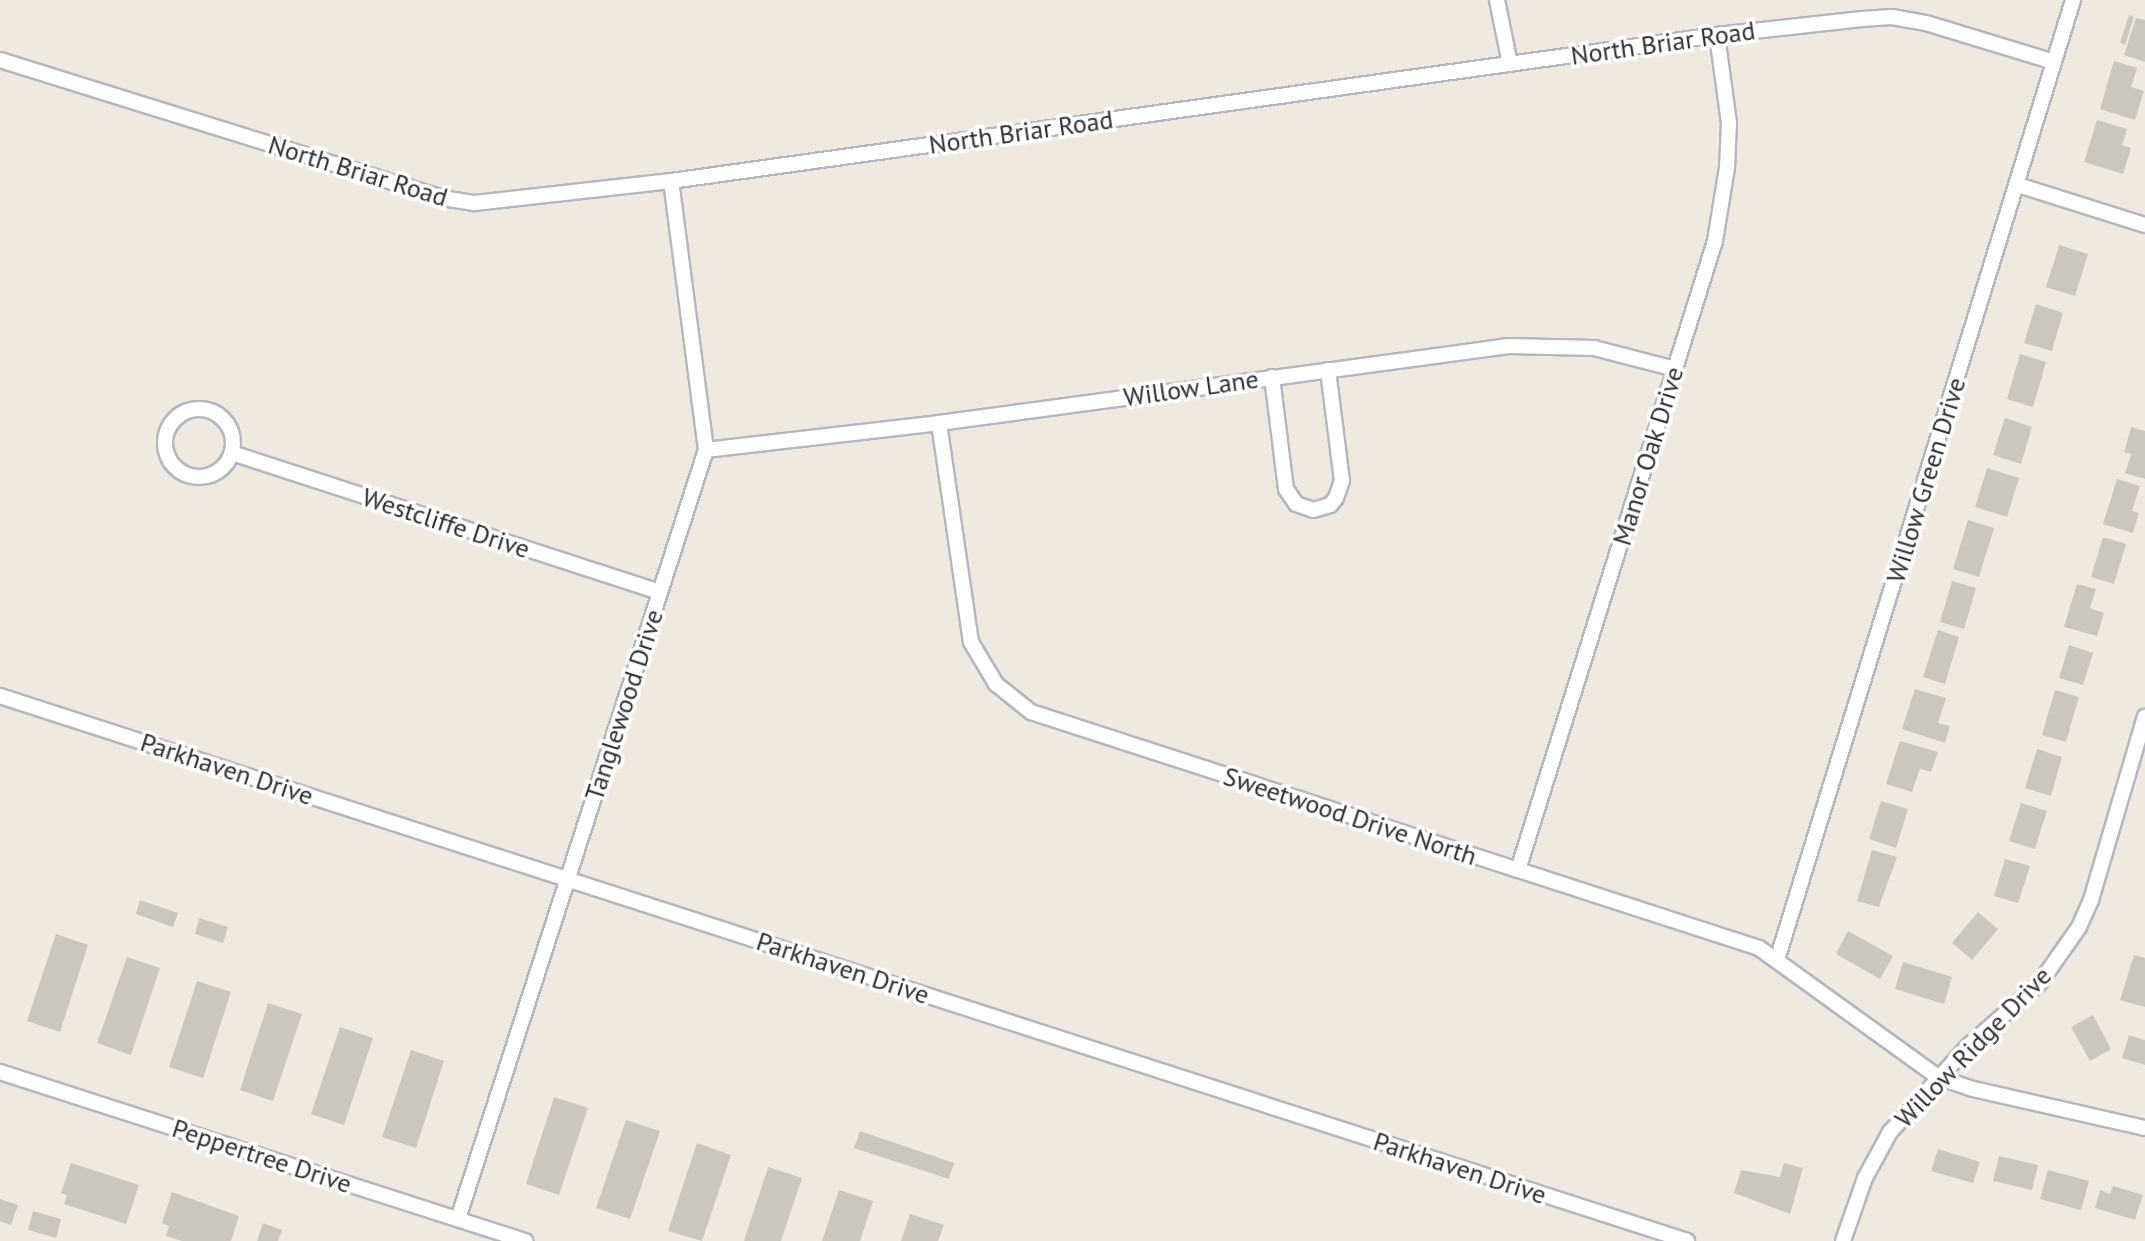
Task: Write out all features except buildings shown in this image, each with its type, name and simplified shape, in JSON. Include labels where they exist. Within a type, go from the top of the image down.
[{"type":"street","points":[[1497,0],[1510,64]]},
{"type":"street","name":"Willow Green Drive","points":[[1777,960],[2073,0]]},
{"type":"street","name":"North Briar Road","points":[[0,60],[457,202],[511,202],[1717,35],[1892,17],[1926,23],[2054,62]]},
{"type":"street","name":"Manor Oak Drive","points":[[1518,870],[1715,241],[1724,197],[1729,123],[1717,35]]},
{"type":"street","name":"Tanglewood Drive","points":[[458,1219],[706,450],[671,181]]},
{"type":"street","points":[[2018,185],[2145,225]]},
{"type":"street","name":"Willow Lane","points":[[706,450],[939,423],[1509,346],[1558,345],[1629,355],[1675,369]]},
{"type":"street","points":[[1272,377],[1286,489],[1296,504],[1313,510],[1330,505],[1341,490],[1342,481],[1328,370]]},
{"type":"street","points":[[203,409],[215,412],[230,429],[232,453],[219,471],[208,476],[185,475],[168,460],[164,449],[166,431],[181,413],[203,409]]},
{"type":"street","name":"Sweetwood Drive North","points":[[939,423],[971,642],[983,666],[1012,700],[1031,712],[1759,948],[1938,1077],[1973,1089],[2145,1128]]},
{"type":"street","name":"Westcliffe Drive","points":[[232,453],[660,592]]},
{"type":"street","name":"Parkhaven Drive","points":[[0,696],[1687,1241]]},
{"type":"street","name":"Willow Ridge Drive","points":[[1843,1241],[1865,1178],[1890,1132],[1938,1077],[2039,984],[2079,927],[2091,900],[2145,717]]},
{"type":"street","name":"Peppertree Drive","points":[[0,1072],[525,1241]]}]
